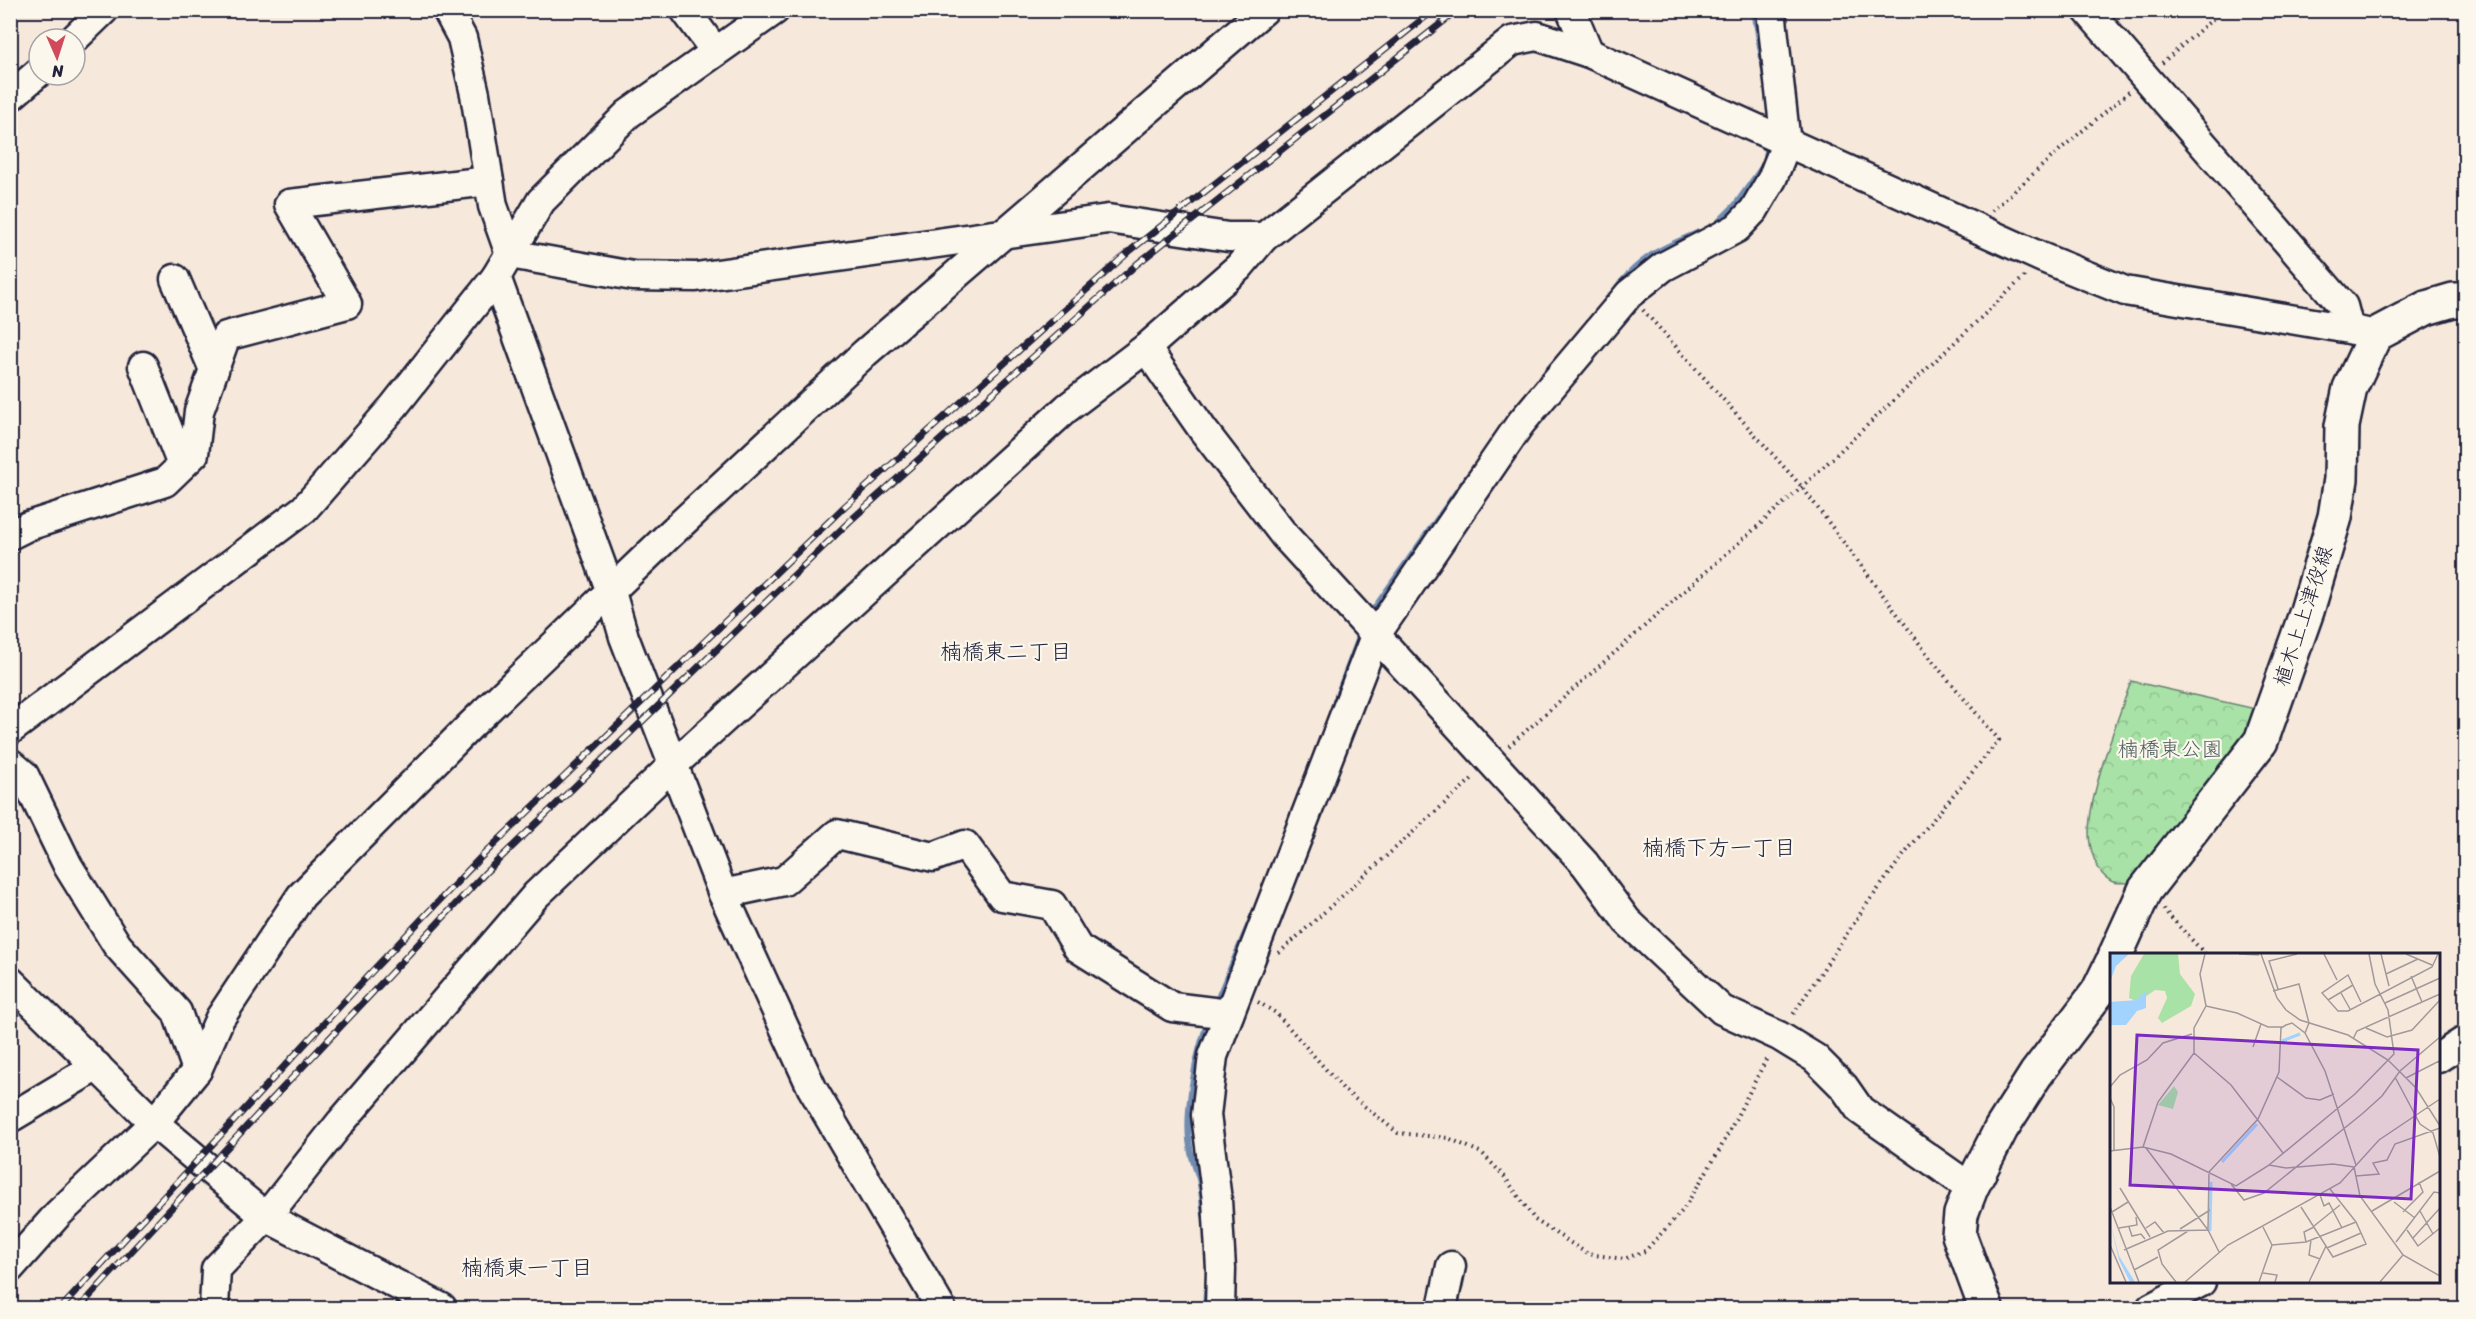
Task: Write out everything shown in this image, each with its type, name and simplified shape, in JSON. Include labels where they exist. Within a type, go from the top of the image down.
[{"type":"main road","points":[[2362,332],[2426,308],[2453,300],[2466,300]]},
{"type":"main road","name":"植木上上津役線","points":[[2116,953],[2145,890],[2261,741],[2307,611],[2335,517],[2341,478],[2342,426],[2362,332]]},
{"type":"main road","points":[[1986,1308],[1959,1235],[1961,1214],[1971,1188],[2013,1111],[2036,1074],[2098,992],[2110,967]]},
{"type":"street","points":[[86,27],[104,10]]},
{"type":"street","points":[[447,10],[462,38],[475,94],[503,265],[624,637],[672,766],[723,894],[812,1089],[941,1308]]},
{"type":"street","points":[[685,10],[715,51]]},
{"type":"street","points":[[10,730],[304,509],[394,406],[503,265],[541,201],[628,114],[775,10]]},
{"type":"street","points":[[10,1268],[58,1214],[154,1123],[197,1070],[220,1018],[301,896],[470,726],[669,535],[864,353],[1264,10]]},
{"type":"street","points":[[1570,10],[1589,53]]},
{"type":"street","points":[[1220,1308],[1221,1269],[1217,1200],[1206,1115],[1213,1056],[1375,636],[1520,424],[1629,294],[1663,267],[1737,228],[1754,210],[1772,179],[1786,144],[1771,10]]},
{"type":"street","points":[[2087,10],[2343,306],[2362,332]]},
{"type":"street","points":[[214,1308],[216,1269],[266,1217],[341,1122],[536,895],[672,766],[1067,408],[1146,348],[1239,267],[1264,237],[1512,41],[1538,36],[1589,53],[1786,144],[2043,258],[2125,291],[2362,332]]},
{"type":"street","points":[[10,97],[27,82]]},
{"type":"street","points":[[10,535],[28,526],[165,482],[194,454],[199,411],[226,336],[347,304],[289,204],[489,181]]},
{"type":"street","points":[[503,265],[633,276],[696,277],[1108,219],[1228,237],[1264,237]]},
{"type":"street","points":[[175,279],[214,370]]},
{"type":"street","points":[[1146,348],[1203,430],[1284,535],[1585,864],[1627,921],[1722,1010],[1779,1036],[1815,1058],[1844,1087],[1860,1110],[1971,1188]]},
{"type":"street","points":[[143,366],[182,465]]},
{"type":"street","points":[[10,763],[24,775],[68,866],[117,945],[177,1012],[197,1070]]},
{"type":"street","points":[[723,894],[784,881],[837,834],[933,857],[965,845],[1002,896],[1052,905],[1078,948],[1172,1007],[1234,1002]]},
{"type":"street","points":[[10,981],[154,1123],[266,1217],[442,1308]]},
{"type":"street","points":[[2440,1057],[2466,1040]]},
{"type":"street","points":[[10,1118],[97,1066]]},
{"type":"street","points":[[1442,1308],[1451,1266]]},
{"type":"street","points":[[2151,1308],[2197,1283]]},
{"type":"path","points":[[1974,227],[2063,147],[2223,10]]},
{"type":"path","points":[[1274,958],[1491,762],[1802,487],[2043,258]]},
{"type":"path","points":[[1234,1002],[1276,1013],[1344,1090],[1398,1133],[1448,1138],[1482,1153],[1504,1176],[1535,1220],[1588,1254],[1624,1259],[1645,1251],[1683,1210],[1719,1151],[1779,1036],[1864,908],[1902,857],[2000,740],[1934,663],[1802,487],[1629,294]]},
{"type":"path","points":[[2145,890],[2204,953]]},
{"type":"green space","name":"楠橋東公園","points":[[2131,681],[2260,710],[2245,745],[2134,883],[2119,883],[2106,878],[2097,866],[2090,845],[2089,832],[2099,776]]},
{"type":"waterway","points":[[1754,10],[1765,77]]},
{"type":"waterway","points":[[1714,226],[1736,204],[1765,163],[1768,144]]},
{"type":"waterway","points":[[1617,287],[1645,260],[1663,248],[1699,232]]},
{"type":"waterway","points":[[1368,617],[1469,474]]},
{"type":"waterway","points":[[1335,701],[1361,632]]},
{"type":"waterway","points":[[1215,1005],[1254,912]]},
{"type":"waterway","points":[[1204,1215],[1200,1184],[1191,1151],[1189,1118],[1196,1065],[1209,1020]]},
{"type":"waterway","points":[[1205,1308],[1206,1291]]},
{"type":"railway","points":[[61,1308],[376,967],[480,858],[845,506],[1131,250],[1434,10]]},
{"type":"railway","points":[[79,1308],[486,872],[851,520],[1137,264],[1458,10]]},
{"type":"district","name":"楠橋東二丁目","points":[[1006,651]]},
{"type":"district","name":"楠橋下方一丁目","points":[[1719,847]]},
{"type":"district","name":"楠橋東一丁目","points":[[527,1267]]}]
